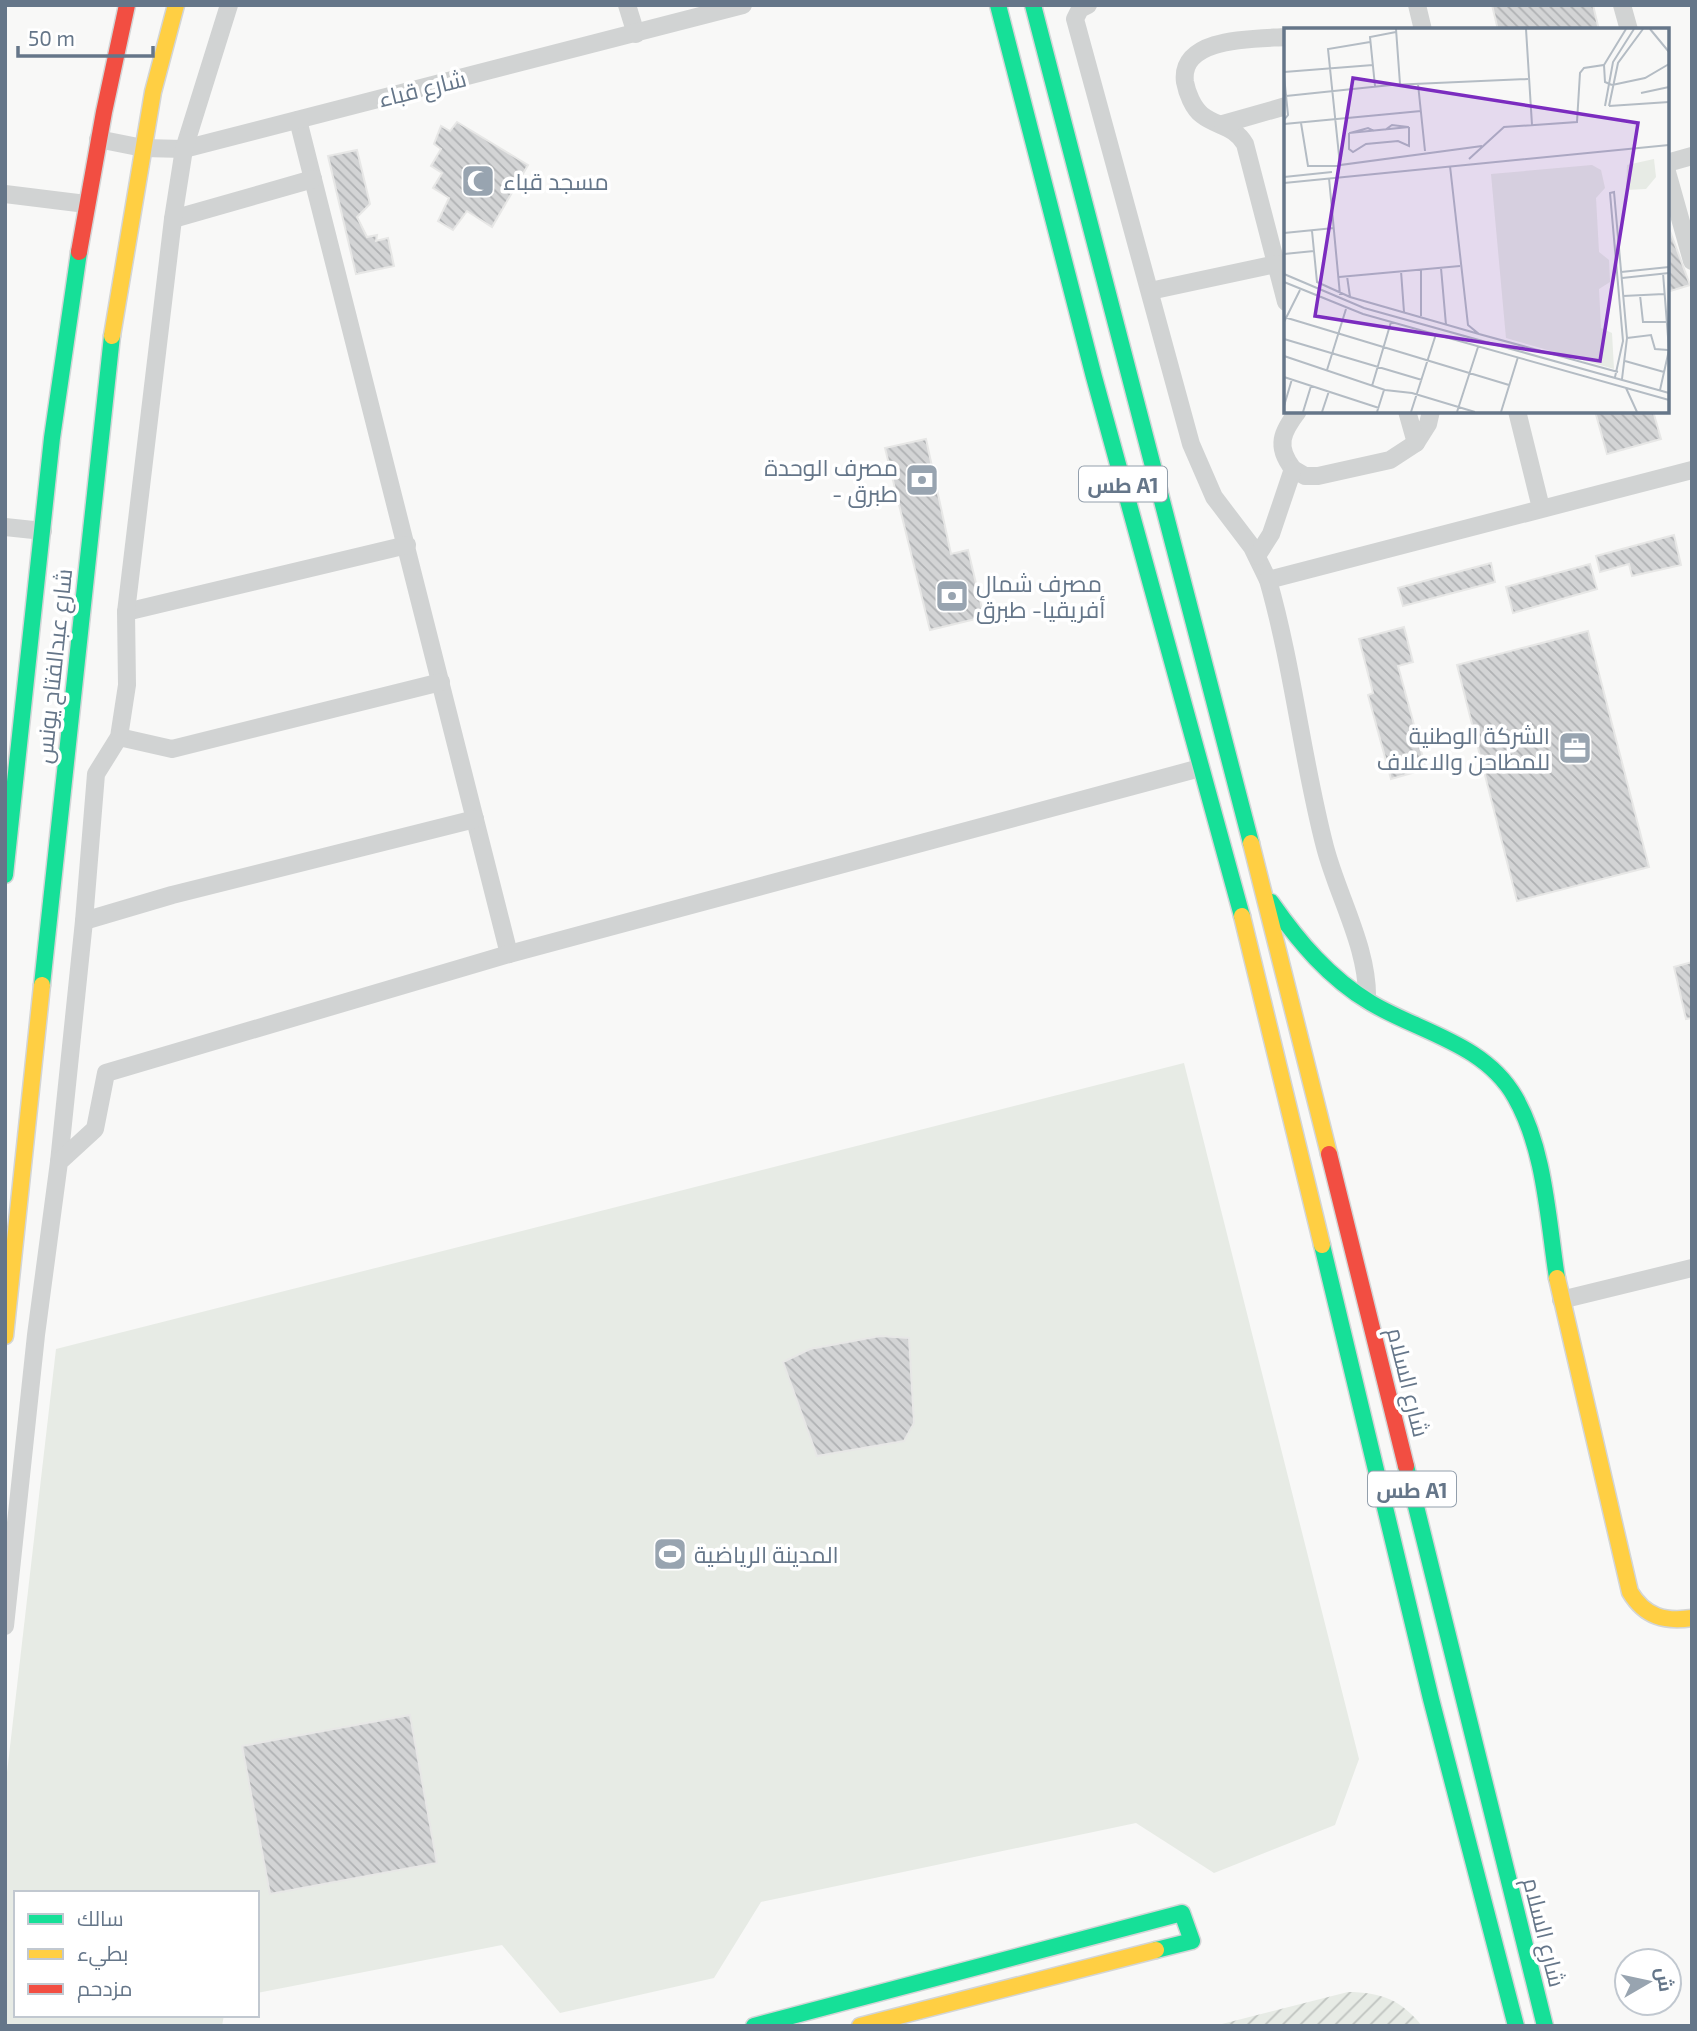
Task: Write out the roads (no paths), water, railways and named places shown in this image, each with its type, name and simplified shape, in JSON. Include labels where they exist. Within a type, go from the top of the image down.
[{"type":"main road","name":"شارع عبدالفتاح يونس","points":[[6,863],[66,329],[98,139],[127,5]]},
{"type":"main road","name":"شارع عبدالفتاح يونس","points":[[5,1336],[111,334],[153,92],[176,5]]},
{"type":"main road","name":"طس A1","points":[[998,5],[1094,377],[1254,961],[1431,1699],[1516,2026]]},
{"type":"main road","name":"طس A1","points":[[1033,5],[1264,893]]},
{"type":"main road","name":"شارع السلام","points":[[1264,893],[1545,2026]]},
{"type":"main road","points":[[1264,893],[1313,960],[1338,982],[1367,1001],[1468,1051],[1493,1068],[1513,1092],[1527,1121],[1532,1142],[1561,1300],[1630,1592],[1640,1607],[1654,1617],[1672,1621],[1692,1618]]},
{"type":"main road","points":[[754,2026],[1182,1913],[1192,1941],[860,2026]]},
{"type":"street","points":[[5,1626],[36,1335],[60,1161],[96,774],[119,737],[127,685],[125,612],[184,149],[229,5]]},
{"type":"street","points":[[627,5],[636,34]]},
{"type":"street","name":"شارع قباء","points":[[98,139],[143,148],[184,149],[743,5]]},
{"type":"street","points":[[1088,5],[1074,12],[1197,462],[1219,505],[1257,556],[1268,580],[1315,806],[1333,875],[1366,973],[1367,1001]]},
{"type":"street","points":[[1417,5],[1423,28]]},
{"type":"street","points":[[1622,5],[1628,28]]},
{"type":"street","points":[[1284,37],[1247,39],[1202,49],[1194,55],[1185,73],[1189,95],[1199,113],[1223,124],[1240,136],[1250,154],[1284,294]]},
{"type":"street","points":[[1223,124],[1284,107]]},
{"type":"street","points":[[298,120],[509,954]]},
{"type":"street","points":[[1669,162],[1692,156]]},
{"type":"street","points":[[173,219],[313,179]]},
{"type":"street","points":[[1669,179],[1692,261]]},
{"type":"street","points":[[5,194],[86,204]]},
{"type":"street","points":[[1150,291],[1276,264]]},
{"type":"street","points":[[1297,413],[1282,436],[1286,458],[1293,469],[1305,476],[1318,476],[1390,460],[1416,443],[1428,425],[1431,413]]},
{"type":"street","points":[[1408,413],[1416,443]]},
{"type":"street","points":[[1517,413],[1541,508]]},
{"type":"street","points":[[1257,556],[1271,534],[1293,469]]},
{"type":"street","points":[[1268,580],[1692,470]]},
{"type":"street","points":[[5,527],[43,531]]},
{"type":"street","points":[[125,612],[407,545]]},
{"type":"street","points":[[119,737],[172,749],[441,682]]},
{"type":"street","points":[[60,1161],[95,1129],[106,1073],[509,954],[1200,768]]},
{"type":"street","points":[[84,921],[172,895],[475,818]]},
{"type":"street","points":[[1561,1300],[1692,1268]]},
{"type":"place","name":"مسجد قباء","points":[[478,181]]},
{"type":"place","name":"مصرف الوحدة - طبرق","points":[[922,480]]},
{"type":"place","name":"مصرف شمال أفريقيا- طبرق","points":[[952,596]]},
{"type":"place","name":"الشركة الوطنية للمطاحن والاعلاف","points":[[1575,748]]},
{"type":"place","name":"المدينة الرياضية","points":[[670,1554]]}]
